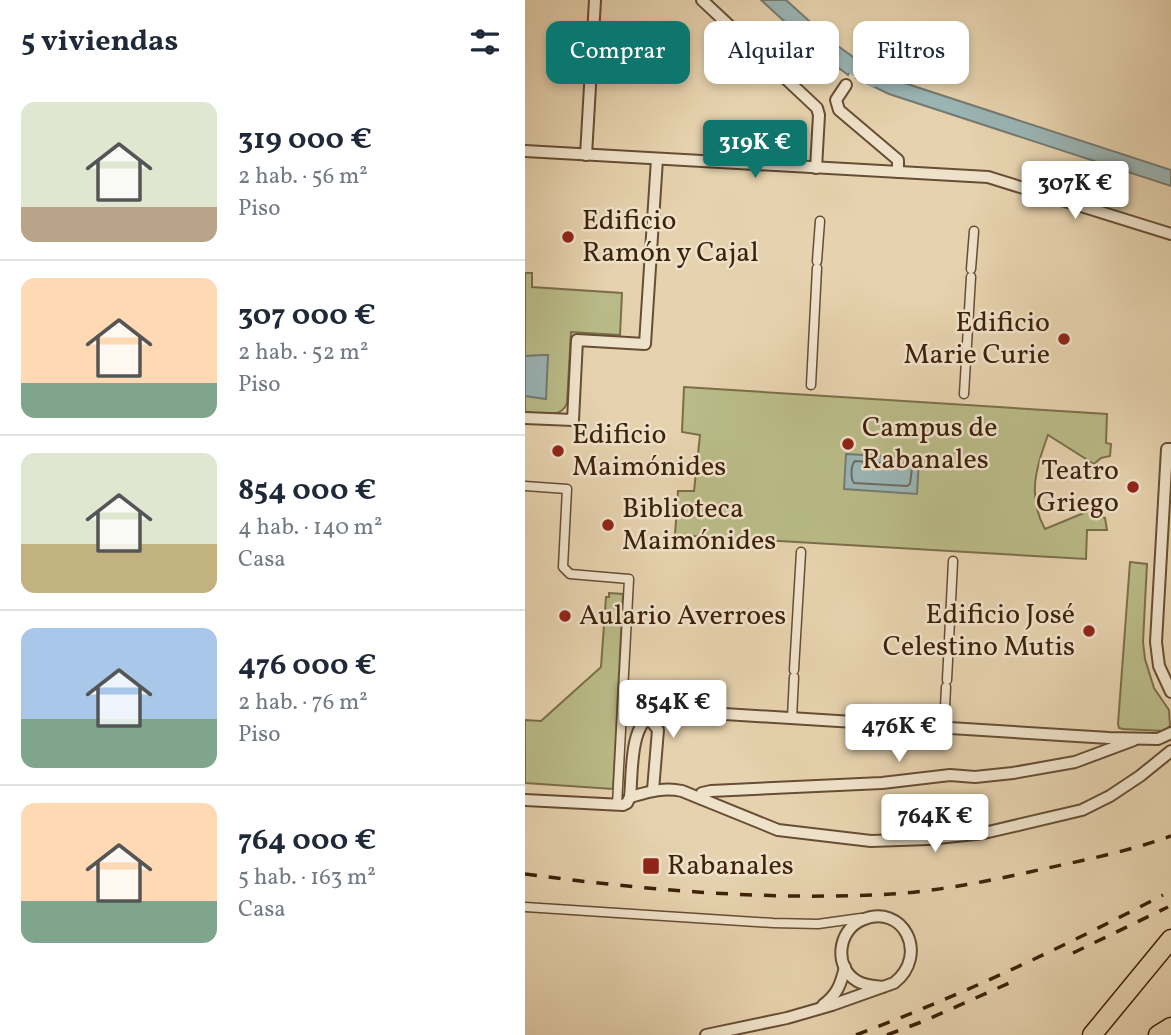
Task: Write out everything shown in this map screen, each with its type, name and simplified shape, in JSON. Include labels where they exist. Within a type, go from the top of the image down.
[{"type":"main road","points":[[1092,1035],[1171,939]]},
{"type":"main road","points":[[1158,1035],[1171,1027]]},
{"type":"street","points":[[586,155],[595,0]]},
{"type":"street","points":[[702,0],[817,108],[819,115],[816,168]]},
{"type":"street","points":[[846,85],[836,100],[839,110],[898,160],[898,172]]},
{"type":"street","points":[[525,151],[988,177],[1171,234]]},
{"type":"street","points":[[525,418],[573,420],[577,340],[645,344],[657,159]]},
{"type":"street","points":[[811,385],[820,221]]},
{"type":"street","points":[[964,394],[974,231]]},
{"type":"street","points":[[1171,449],[1167,449],[1156,642],[1159,666],[1171,692]]},
{"type":"street","points":[[525,486],[567,489],[563,567],[570,574],[629,579],[617,805]]},
{"type":"street","points":[[792,718],[801,552]]},
{"type":"street","points":[[944,727],[953,561]]},
{"type":"street","points":[[525,800],[617,805],[627,803],[638,728],[655,712],[661,710],[1141,739],[1159,742],[1166,755],[1112,795],[1082,810],[984,832],[928,839],[871,841],[778,830],[671,789],[653,790],[630,797]]},
{"type":"street","points":[[645,722],[652,722],[658,730],[653,790]]},
{"type":"street","points":[[702,799],[702,793],[711,791],[882,783],[937,776],[975,777],[1013,773],[1076,761],[1141,739],[1158,738],[1171,733]]},
{"type":"street","points":[[525,907],[773,923],[818,924],[877,916],[896,922],[904,929],[912,948],[911,960],[902,977],[853,999],[787,1018],[706,1035]]},
{"type":"street","points":[[877,916],[859,921],[845,936],[841,955],[845,967],[857,981],[883,987]]},
{"type":"street","points":[[787,1018],[822,1005],[832,998],[840,986],[845,967]]},
{"type":"green space","points":[[525,273],[532,273],[532,287],[622,293],[620,335],[571,332],[567,403],[555,414],[525,412]]},
{"type":"green space","points":[[684,387],[1107,414],[1106,443],[1111,444],[1110,456],[1101,458],[1094,464],[1048,435],[1037,470],[1035,494],[1039,517],[1045,529],[1091,510],[1105,518],[1107,530],[1087,530],[1086,559],[675,535],[678,491],[694,491],[700,435],[682,432]]},
{"type":"green space","points":[[1130,562],[1147,564],[1143,642],[1154,688],[1169,710],[1170,726],[1163,731],[1123,729],[1119,728],[1118,724]]},
{"type":"green space","points":[[609,593],[623,594],[613,789],[525,783],[525,720],[541,721],[601,667],[606,597],[609,597]]},
{"type":"water","points":[[761,0],[786,0],[809,21],[784,21]]},
{"type":"water","points":[[839,47],[853,57],[853,65],[848,75],[839,68]]},
{"type":"water","points":[[868,84],[907,84],[1171,170],[1171,186],[889,94]]},
{"type":"water","points":[[548,355],[546,399],[525,396],[525,356]]},
{"type":"water","points":[[846,454],[919,458],[917,494],[844,489]]},
{"type":"waterway","points":[[839,58],[853,67]]},
{"type":"railway","points":[[525,874],[708,893],[800,896],[910,893],[948,888],[1107,855],[1171,836]]},
{"type":"railway","points":[[856,1035],[1012,970],[1163,895]]},
{"type":"railway","points":[[1073,953],[1168,907]]},
{"type":"railway","points":[[887,1035],[1016,980]]},
{"type":"place","name":"Edificio Ramón y Cajal","points":[[568,237]]},
{"type":"place","name":"Edificio Marie Curie","points":[[1064,339]]},
{"type":"place","name":"Campus de Rabanales","points":[[848,444]]},
{"type":"place","name":"Edificio Maimónides","points":[[558,451]]},
{"type":"place","name":"Teatro Griego","points":[[1133,487]]},
{"type":"place","name":"Biblioteca Maimónides","points":[[608,525]]},
{"type":"place","name":"Aulario Averroes","points":[[565,616]]},
{"type":"place","name":"Edificio José Celestino Mutis","points":[[1089,631]]},
{"type":"place","name":"Rabanales","points":[[651,866]]}]
